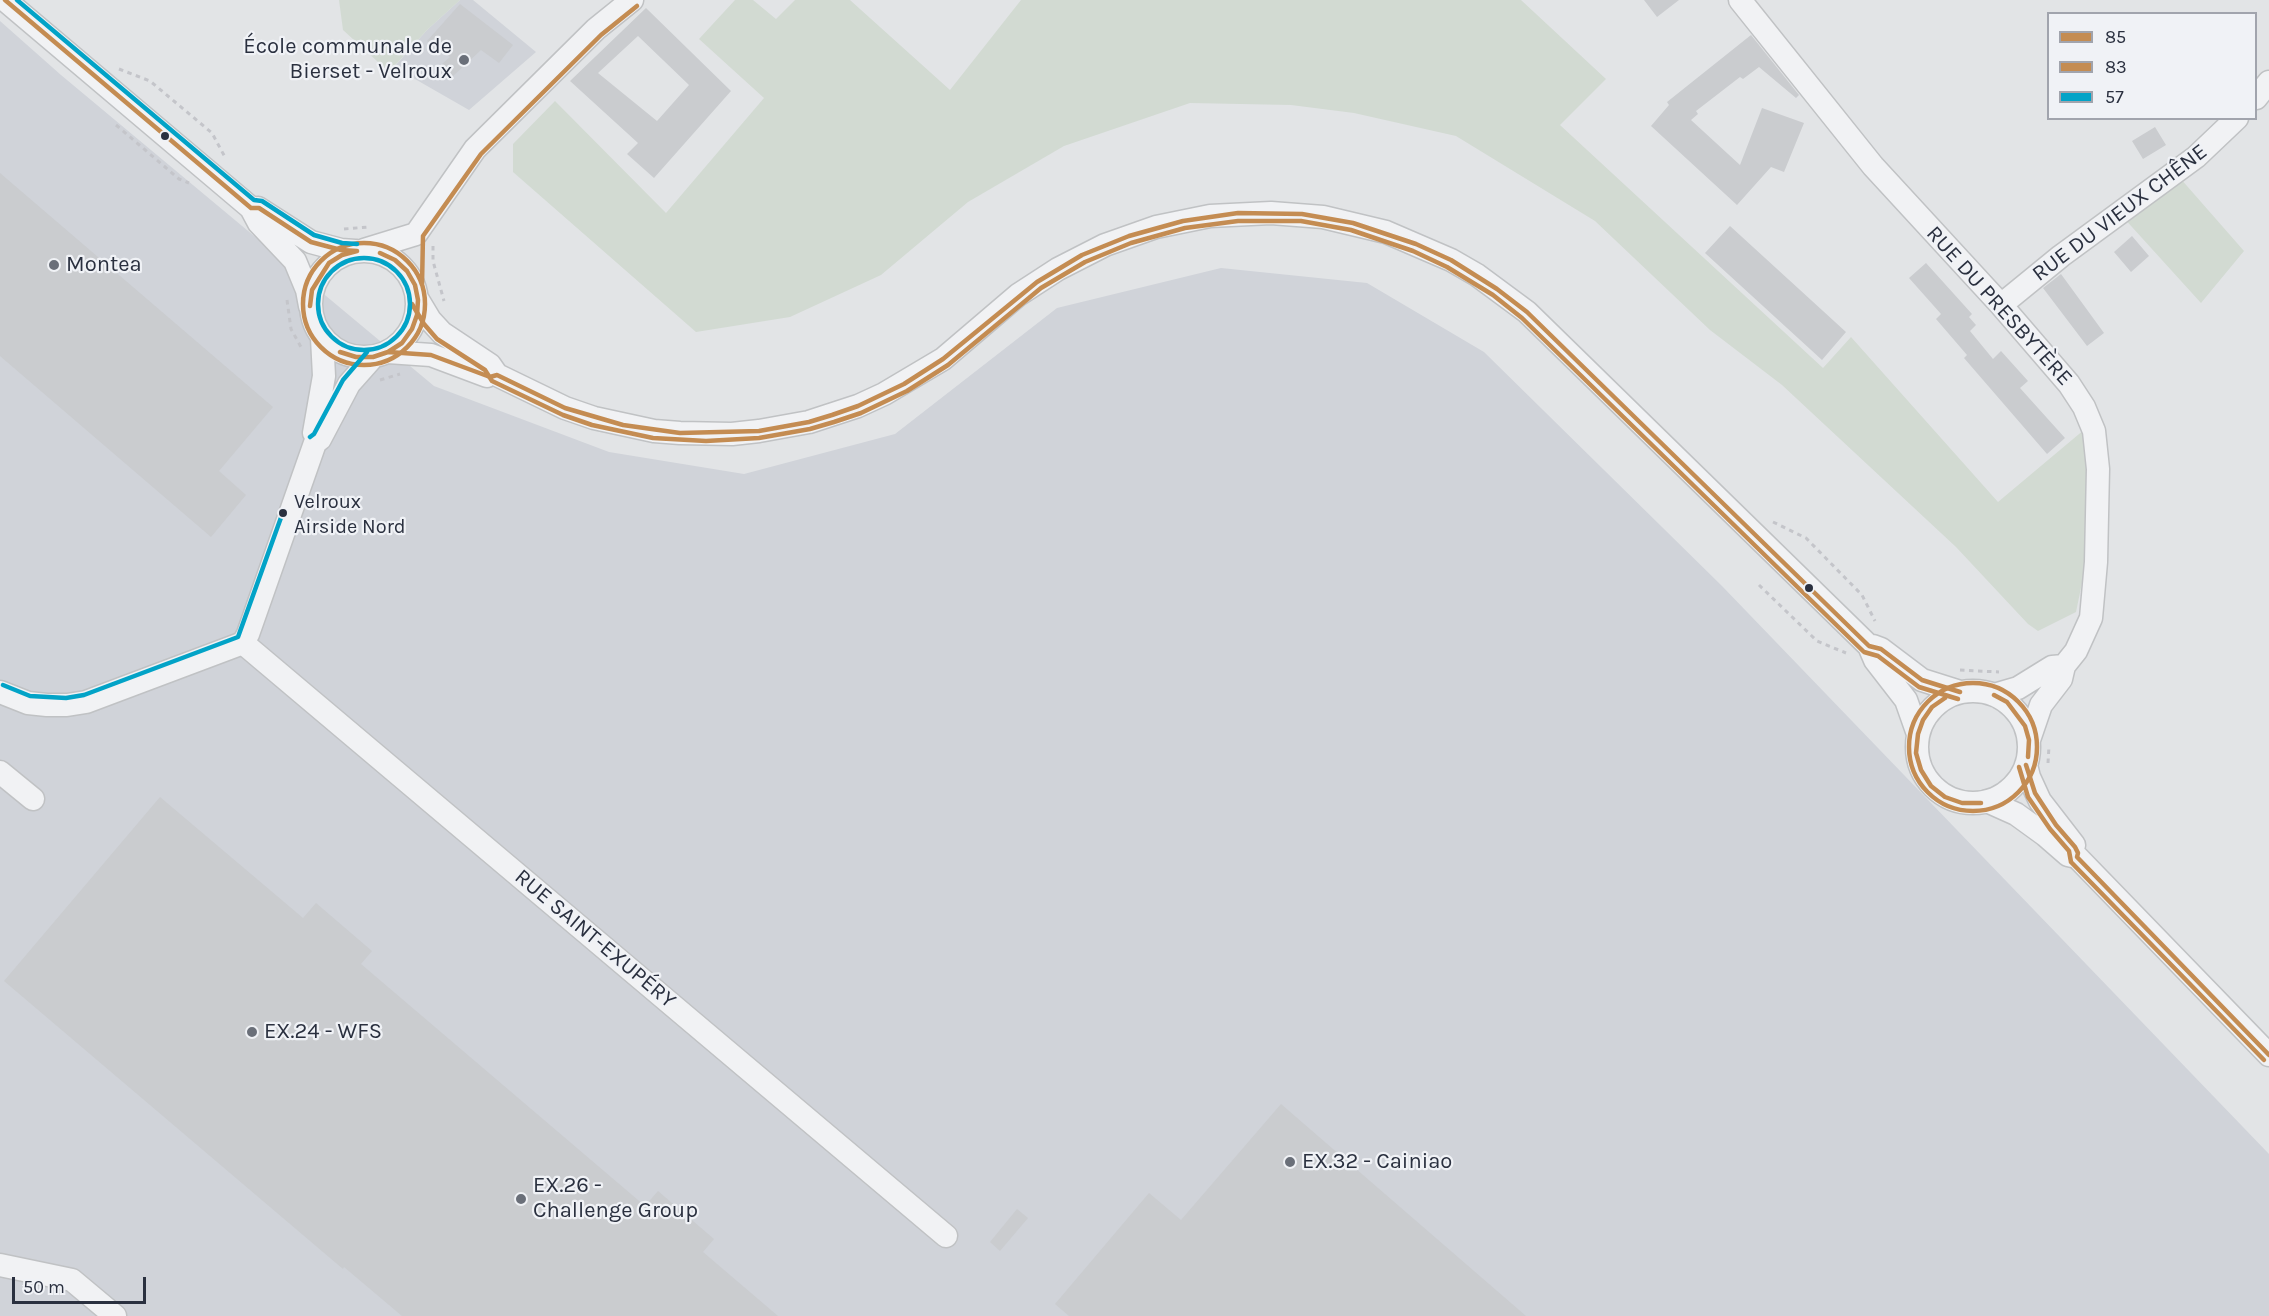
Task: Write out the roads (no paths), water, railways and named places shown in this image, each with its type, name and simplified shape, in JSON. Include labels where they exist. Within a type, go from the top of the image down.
[{"type":"street","points":[[4,0],[251,208],[253,216],[295,261],[307,290],[314,345],[324,376],[313,437],[315,444]]},
{"type":"street","points":[[0,692],[28,703],[67,705],[86,702],[243,643],[315,444],[320,439],[348,384],[381,355],[402,343],[412,329],[417,315],[416,293],[425,237],[475,149],[596,29],[632,0]]},
{"type":"street","name":"RUE DU PRESBYTÈRE","points":[[1740,0],[1873,166],[2001,305],[2069,384],[2084,406],[2094,431],[2098,469],[2094,600],[2091,618],[2084,636],[2064,666],[2061,679],[2041,705],[2039,739]]},
{"type":"street","points":[[2257,97],[2269,82]]},
{"type":"street","name":"RUE DU VIEUX CHÊNE","points":[[2001,305],[2061,256],[2196,158],[2235,120]]},
{"type":"street","points":[[251,208],[259,208],[311,242],[341,250],[380,253],[395,260],[406,271],[430,320],[442,333],[490,365],[497,375],[565,408],[594,418],[643,429],[706,434],[786,427],[858,406],[904,384],[944,359],[1037,282],[1082,255],[1129,236],[1183,221],[1238,213],[1302,214],[1353,223],[1416,244],[1451,260],[1477,275],[1527,312],[1859,650],[1875,660],[1906,700],[1918,735]]},
{"type":"street","points":[[310,306],[312,290],[319,276],[329,263],[342,255],[425,237]]},
{"type":"street","points":[[314,345],[356,357],[431,355],[490,377],[497,375]]},
{"type":"street","name":"RUE SAINT-EXUPÉRY","points":[[243,643],[946,1236]]},
{"type":"street","points":[[1859,650],[1881,649],[1922,680],[1960,692],[1983,692],[1994,695],[2007,702],[2025,726],[2039,739],[2023,773],[2013,787],[1998,798],[1981,803],[1962,803],[1945,797],[1931,786],[1921,770],[1916,753],[1923,720],[1932,707],[1960,692]]},
{"type":"street","points":[[1994,695],[2018,688],[2052,667],[2064,666]]},
{"type":"street","points":[[2026,765],[2035,793],[2056,825],[2075,846],[2077,857]]},
{"type":"street","points":[[0,772],[33,799]]},
{"type":"street","points":[[1987,801],[2016,814],[2068,855],[2077,857],[2269,1055]]},
{"type":"street","points":[[0,1265],[72,1280],[115,1316]]},
{"type":"place","name":"École communale de Bierset - Velroux","points":[[464,60]]},
{"type":"place","name":"Montea","points":[[54,265]]},
{"type":"place","name":"Velroux Airside Nord","points":[[283,513]]},
{"type":"place","name":"EX.24 - WFS","points":[[252,1032]]},
{"type":"place","name":"EX.32 - Cainiao","points":[[1290,1162]]},
{"type":"place","name":"EX.26 - Challenge Group","points":[[521,1199]]}]
